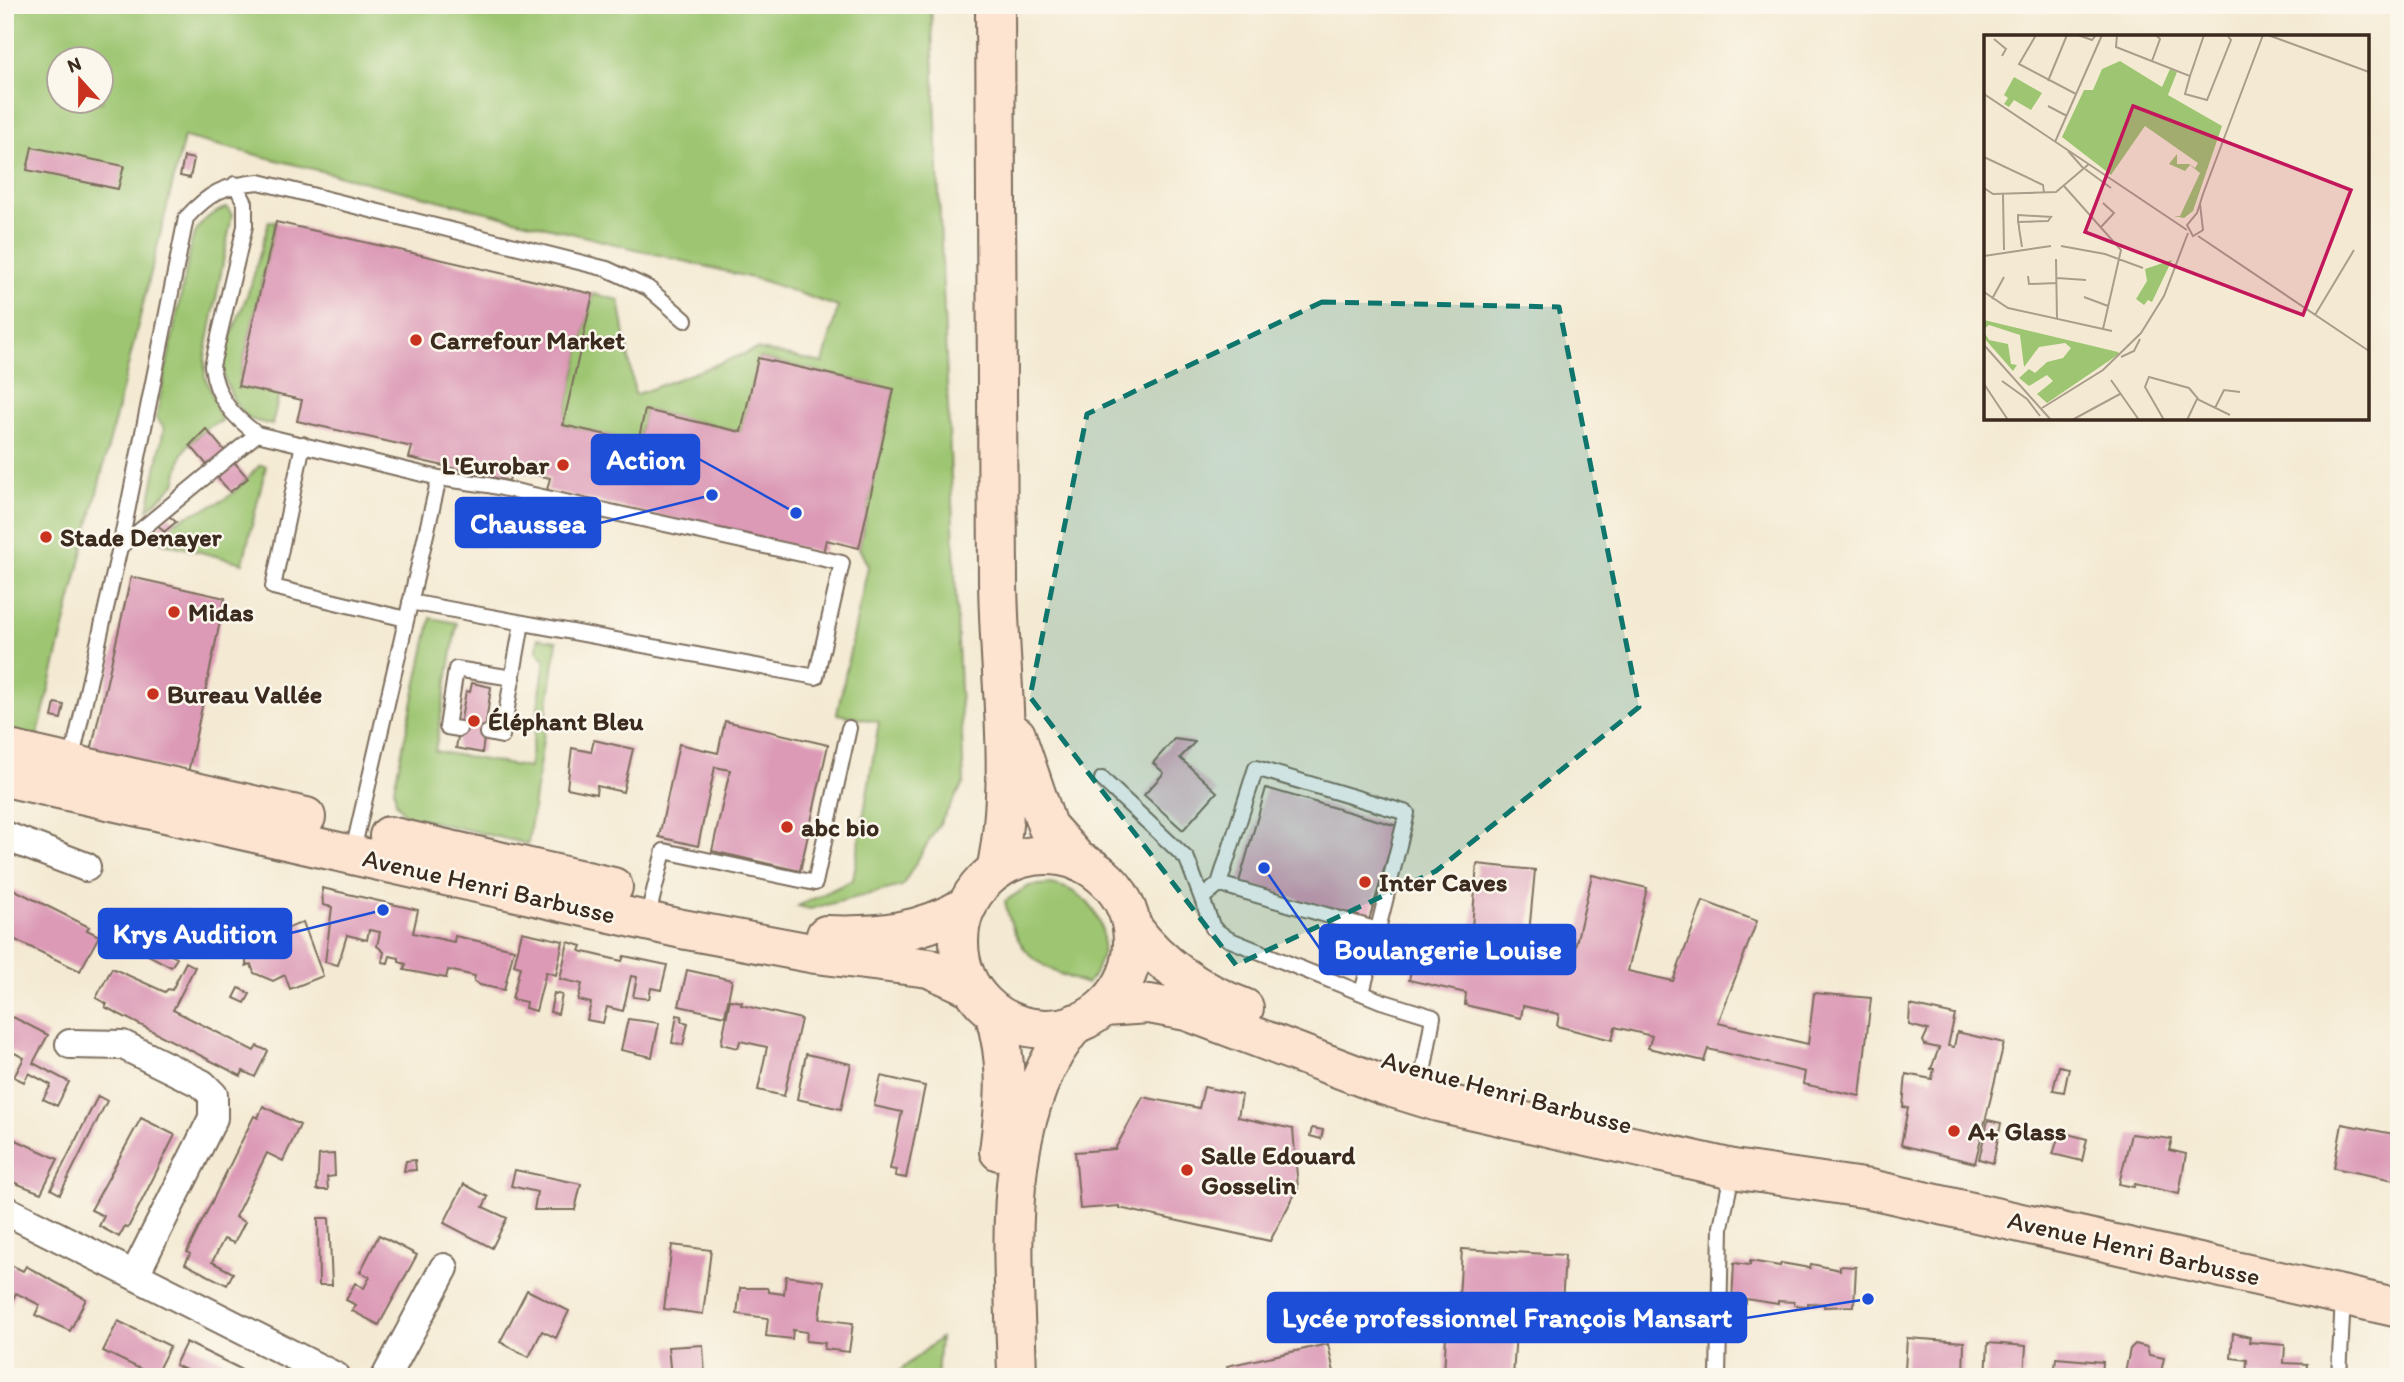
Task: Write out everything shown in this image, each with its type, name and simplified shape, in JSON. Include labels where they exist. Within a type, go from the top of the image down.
[{"type":"street","points":[[995,5],[998,582],[1003,688],[1004,821],[996,871]]},
{"type":"street","points":[[1003,688],[1041,812],[1053,835],[1079,862],[1099,874],[1116,890],[1132,927],[1132,950],[1127,974],[1120,988],[1090,1015],[1052,1056],[1026,1122],[1016,1230],[1017,1377]]},
{"type":"street","name":"Avenue Henri Barbusse","points":[[5,749],[68,777],[649,909],[816,954],[929,968],[983,999]]},
{"type":"street","name":"Avenue Henri Barbusse","points":[[5,777],[68,777]]},
{"type":"street","points":[[5,836],[86,867]]},
{"type":"street","points":[[998,1377],[996,1194],[1007,1082],[1003,1046],[960,951],[960,927],[975,892],[996,871],[1017,861],[1040,856],[1079,862]]},
{"type":"street","name":"Avenue Henri Barbusse","points":[[649,909],[843,935],[890,934],[917,929],[968,905]]},
{"type":"street","name":"Avenue Henri Barbusse","points":[[1132,927],[1163,962],[1218,998],[1421,1086]]},
{"type":"street","points":[[983,999],[1030,1028],[1061,1028],[1090,1015]]},
{"type":"street","name":"Avenue Henri Barbusse","points":[[1090,1015],[1149,1004],[1187,1011],[1421,1086],[1735,1160],[2399,1308]]},
{"type":"street","points":[[70,1044],[124,1045],[202,1084],[213,1095],[212,1118],[135,1274]]},
{"type":"street","points":[[5,1210],[336,1377]]},
{"type":"street","points":[[386,1377],[444,1268]]},
{"type":"lane","points":[[68,777],[120,547],[186,218],[206,196],[235,184],[259,182],[607,269],[648,288],[685,320]]},
{"type":"lane","points":[[235,184],[245,204],[245,226],[212,366],[214,384],[233,416],[257,434],[439,478],[488,485],[842,564],[816,677],[410,603]]},
{"type":"lane","points":[[120,547],[257,434]]},
{"type":"lane","points":[[303,444],[273,587],[406,619]]},
{"type":"lane","points":[[355,842],[439,478]]},
{"type":"lane","points":[[487,733],[502,736],[522,623]]},
{"type":"lane","points":[[459,729],[447,727],[456,669],[513,678]]},
{"type":"lane","points":[[649,909],[664,851],[814,883],[849,728]]},
{"type":"lane","points":[[1202,898],[1219,884],[1256,768],[1407,813],[1362,993]]},
{"type":"lane","points":[[1102,779],[1187,859],[1213,929],[1228,939],[1362,993],[1433,1017],[1421,1086]]},
{"type":"lane","points":[[1219,884],[1378,930]]},
{"type":"lane","points":[[1718,1377],[1721,1227],[1735,1160]]},
{"type":"lane","points":[[2339,1377],[2343,1296]]},
{"type":"highlighted area","points":[[1322,302],[1559,307],[1639,707],[1436,871],[1236,965],[1030,697],[1087,414]]},
{"type":"green space","name":"Stade Denayer","points":[[5,5],[931,5],[964,783],[902,886],[810,909],[798,906],[853,880],[879,722],[837,714],[868,566],[859,548],[894,389],[759,358],[741,432],[645,410],[638,442],[563,425],[593,294],[619,300],[635,395],[757,349],[823,363],[838,307],[764,281],[184,137],[37,738],[5,730]]},
{"type":"green space","points":[[227,207],[232,215],[205,357],[205,376],[222,421],[208,427],[188,445],[182,455],[175,484],[148,510],[164,428],[156,418],[192,240],[205,219]]},
{"type":"green space","points":[[269,221],[276,222],[238,385],[279,395],[272,425],[249,419],[235,403],[224,378],[222,359],[251,285]]},
{"type":"green space","points":[[260,465],[266,466],[243,563],[158,539],[172,524],[228,497]]},
{"type":"green space","points":[[431,618],[457,623],[435,751],[529,768],[545,660],[537,651],[538,638],[557,641],[528,844],[405,815],[396,802],[394,788]]},
{"type":"green space","points":[[1050,884],[1082,897],[1100,922],[1102,953],[1097,969],[1087,984],[1055,972],[1032,956],[1015,934],[1009,919],[1005,901],[1029,886]]},
{"type":"green space","points":[[940,1338],[937,1377],[892,1377]]},
{"type":"building","points":[[32,147],[124,166],[118,189],[27,170]]},
{"type":"building","points":[[184,157],[194,159],[190,178],[180,176]]},
{"type":"building","points":[[276,222],[593,294],[563,425],[638,442],[645,410],[741,432],[758,358],[894,389],[859,548],[826,540],[823,553],[547,490],[550,478],[512,469],[509,481],[409,458],[412,447],[297,421],[302,400],[238,386]]},
{"type":"building","points":[[206,429],[248,478],[230,492],[190,445]]},
{"type":"building","points":[[169,516],[176,522],[164,532],[158,525]]},
{"type":"building","points":[[131,577],[225,598],[188,773],[91,751]]},
{"type":"building","name":"Éléphant Bleu","points":[[472,683],[491,687],[482,753],[456,748],[466,691],[470,692]]},
{"type":"building","points":[[55,703],[64,705],[61,719],[52,717]]},
{"type":"building","points":[[725,721],[828,745],[800,871],[712,851],[730,770],[715,767],[698,846],[659,837],[679,744],[718,753]]},
{"type":"building","points":[[1174,739],[1195,742],[1180,758],[1217,792],[1183,830],[1144,795],[1164,773],[1153,763]]},
{"type":"building","points":[[594,740],[633,749],[623,792],[597,786],[596,794],[567,788],[572,748],[591,752]]},
{"type":"building","points":[[1266,788],[1397,826],[1369,920],[1239,882]]},
{"type":"building","points":[[1477,864],[1535,870],[1527,955],[1571,965],[1592,875],[1647,888],[1628,971],[1673,981],[1703,901],[1757,921],[1718,1023],[1808,1044],[1814,993],[1871,998],[1860,1096],[1803,1084],[1805,1072],[1708,1049],[1704,1061],[1648,1048],[1652,1036],[1615,1027],[1612,1040],[1557,1026],[1559,1014],[1523,1006],[1521,1018],[1465,1005],[1466,993],[1409,980],[1415,953],[1469,966]]},
{"type":"building","points":[[5,885],[89,927],[87,930],[99,936],[80,971],[5,935]]},
{"type":"building","points":[[322,888],[418,910],[413,933],[454,942],[455,936],[514,949],[504,990],[480,985],[474,981],[475,976],[448,970],[446,978],[404,970],[406,964],[399,962],[399,958],[390,956],[388,963],[382,962],[384,952],[377,946],[380,932],[369,930],[367,940],[347,935],[338,965],[325,962],[332,907],[323,905]]},
{"type":"building","points":[[303,922],[323,976],[290,989],[285,975],[273,981],[254,973],[251,964],[246,966],[246,951],[242,940],[261,933],[263,939]]},
{"type":"building","points":[[522,932],[563,941],[556,975],[546,972],[536,1011],[525,1008],[526,1002],[512,999],[520,967],[514,965]]},
{"type":"building","points":[[568,942],[582,946],[580,951],[622,961],[624,956],[667,965],[661,990],[651,988],[649,999],[633,997],[637,977],[631,976],[623,1011],[607,1007],[603,1023],[587,1020],[591,1003],[578,1000],[582,984],[560,979]]},
{"type":"building","points":[[154,946],[177,958],[171,967],[148,955]]},
{"type":"building","points":[[186,962],[195,967],[173,1010],[254,1051],[257,1046],[268,1051],[255,1077],[243,1071],[241,1076],[105,1007],[107,1004],[96,998],[112,968],[165,992],[172,990]]},
{"type":"building","points":[[687,970],[732,980],[725,1016],[679,1006]]},
{"type":"building","points":[[239,988],[250,994],[245,1003],[234,998]]},
{"type":"building","points":[[554,993],[562,995],[558,1014],[550,1012]]},
{"type":"building","points":[[730,1000],[801,1019],[784,1096],[758,1090],[767,1047],[740,1041],[738,1048],[721,1044]]},
{"type":"building","points":[[1910,1005],[1955,1015],[1948,1046],[1954,1047],[1957,1032],[2004,1043],[1975,1163],[1901,1145],[1908,1108],[1903,1107],[1906,1074],[1932,1079],[1934,1069],[1931,1069],[1939,1048],[1925,1045],[1923,1041],[1928,1030],[1909,1025]]},
{"type":"building","points":[[677,1015],[682,1016],[681,1021],[688,1023],[683,1045],[672,1043]]},
{"type":"building","points":[[13,1017],[48,1035],[33,1063],[69,1082],[57,1106],[43,1099],[51,1085],[29,1073],[24,1082],[14,1077],[24,1058],[5,1048],[5,1032]]},
{"type":"building","points":[[628,1019],[659,1023],[652,1057],[621,1050]]},
{"type":"building","points":[[806,1054],[851,1064],[841,1109],[797,1099]]},
{"type":"building","points":[[2059,1066],[2069,1068],[2064,1092],[2053,1090]]},
{"type":"building","points":[[881,1076],[925,1086],[906,1178],[895,1176],[896,1170],[890,1169],[902,1112],[874,1106]]},
{"type":"building","name":"Salle Edouard Gosselin","points":[[1204,1087],[1242,1095],[1238,1117],[1293,1129],[1298,1188],[1270,1241],[1119,1206],[1080,1209],[1075,1152],[1115,1149],[1143,1097],[1199,1108]]},
{"type":"building","points":[[98,1096],[107,1101],[60,1194],[51,1189]]},
{"type":"building","points":[[263,1106],[300,1125],[283,1161],[267,1153],[235,1217],[245,1222],[234,1243],[224,1239],[212,1262],[233,1273],[227,1285],[185,1264],[190,1254],[187,1252],[254,1116],[258,1118]]},
{"type":"building","points":[[141,1118],[175,1135],[128,1228],[125,1226],[119,1237],[99,1226],[104,1216],[91,1210]]},
{"type":"building","points":[[1988,1120],[2001,1123],[1993,1163],[1979,1159]]},
{"type":"building","points":[[2342,1124],[2399,1135],[2399,1181],[2334,1168]]},
{"type":"building","points":[[1312,1128],[1323,1130],[1321,1139],[1310,1136]]},
{"type":"building","points":[[2060,1132],[2087,1139],[2082,1161],[2053,1154]]},
{"type":"building","points":[[2131,1134],[2172,1139],[2169,1150],[2186,1154],[2179,1194],[2135,1184],[2134,1187],[2119,1184]]},
{"type":"building","points":[[5,1135],[58,1159],[41,1193],[5,1179]]},
{"type":"building","points":[[334,1154],[335,1176],[327,1177],[328,1190],[317,1190],[319,1155]]},
{"type":"building","points":[[415,1160],[416,1170],[404,1171],[406,1161]]},
{"type":"building","points":[[515,1170],[581,1184],[575,1210],[534,1210],[537,1192],[511,1186]]},
{"type":"building","points":[[464,1184],[488,1197],[483,1207],[507,1218],[492,1248],[444,1223]]},
{"type":"building","points":[[318,1218],[329,1218],[332,1285],[319,1285]]},
{"type":"building","points":[[379,1235],[417,1255],[379,1325],[352,1311],[356,1305],[346,1300],[355,1283],[364,1288],[370,1277],[360,1272]]},
{"type":"building","points":[[672,1245],[711,1250],[703,1314],[664,1309]]},
{"type":"building","points":[[1462,1249],[1565,1255],[1560,1337],[1528,1335],[1529,1318],[1517,1317],[1513,1377],[1444,1377],[1447,1313],[1458,1314]]},
{"type":"building","points":[[1750,1261],[1810,1268],[1811,1264],[1840,1270],[1840,1266],[1856,1267],[1854,1306],[1824,1307],[1824,1304],[1808,1303],[1808,1306],[1794,1305],[1794,1302],[1778,1301],[1778,1304],[1746,1299],[1746,1303],[1732,1302],[1734,1263],[1750,1265]]},
{"type":"building","points":[[5,1262],[23,1271],[26,1266],[86,1299],[70,1331],[35,1315],[40,1305],[16,1293],[11,1303],[5,1300]]},
{"type":"building","points":[[786,1276],[824,1281],[819,1319],[853,1323],[849,1352],[824,1349],[825,1343],[806,1341],[807,1332],[793,1330],[792,1339],[766,1336],[768,1318],[737,1314],[740,1288],[767,1288],[769,1292],[784,1294]]},
{"type":"building","points":[[527,1290],[569,1311],[556,1338],[542,1331],[529,1357],[500,1342]]},
{"type":"building","points":[[118,1321],[170,1346],[155,1376],[103,1351]]},
{"type":"building","points":[[2233,1333],[2250,1337],[2249,1342],[2285,1345],[2284,1363],[2307,1364],[2306,1377],[2246,1377],[2247,1360],[2231,1358]]},
{"type":"building","points":[[1907,1338],[1964,1342],[1963,1377],[1931,1377],[1931,1372],[1905,1370]]},
{"type":"building","points":[[186,1342],[257,1377],[201,1377],[175,1365]]},
{"type":"building","points":[[1988,1343],[2026,1346],[2024,1377],[1986,1377]]},
{"type":"building","points":[[1328,1344],[1335,1377],[1229,1377],[1227,1366]]},
{"type":"building","points":[[2135,1344],[2147,1347],[2149,1355],[2164,1358],[2160,1377],[2124,1377],[2130,1349]]},
{"type":"building","points":[[703,1345],[705,1377],[671,1377],[668,1347]]},
{"type":"building","points":[[2056,1358],[2103,1362],[2102,1377],[2054,1377]]},
{"type":"place","name":"Carrefour Market","points":[[416,340]]},
{"type":"place","name":"L'Eurobar","points":[[563,465]]},
{"type":"place","name":"Chaussea","points":[[712,495]]},
{"type":"place","name":"Action","points":[[796,513]]},
{"type":"place","name":"Stade Denayer","points":[[46,537]]},
{"type":"place","name":"Midas","points":[[174,612]]},
{"type":"place","name":"Bureau Vallée","points":[[153,694]]},
{"type":"place","name":"Éléphant Bleu","points":[[474,721]]},
{"type":"place","name":"abc bio","points":[[787,827]]},
{"type":"place","name":"Boulangerie Louise","points":[[1264,868]]},
{"type":"place","name":"Inter Caves","points":[[1365,882]]},
{"type":"place","name":"Krys Audition","points":[[383,910]]},
{"type":"place","name":"A+ Glass","points":[[1954,1131]]},
{"type":"place","name":"Salle Edouard Gosselin","points":[[1187,1170]]},
{"type":"place","name":"Lycée professionnel François Mansart","points":[[1868,1299]]}]
